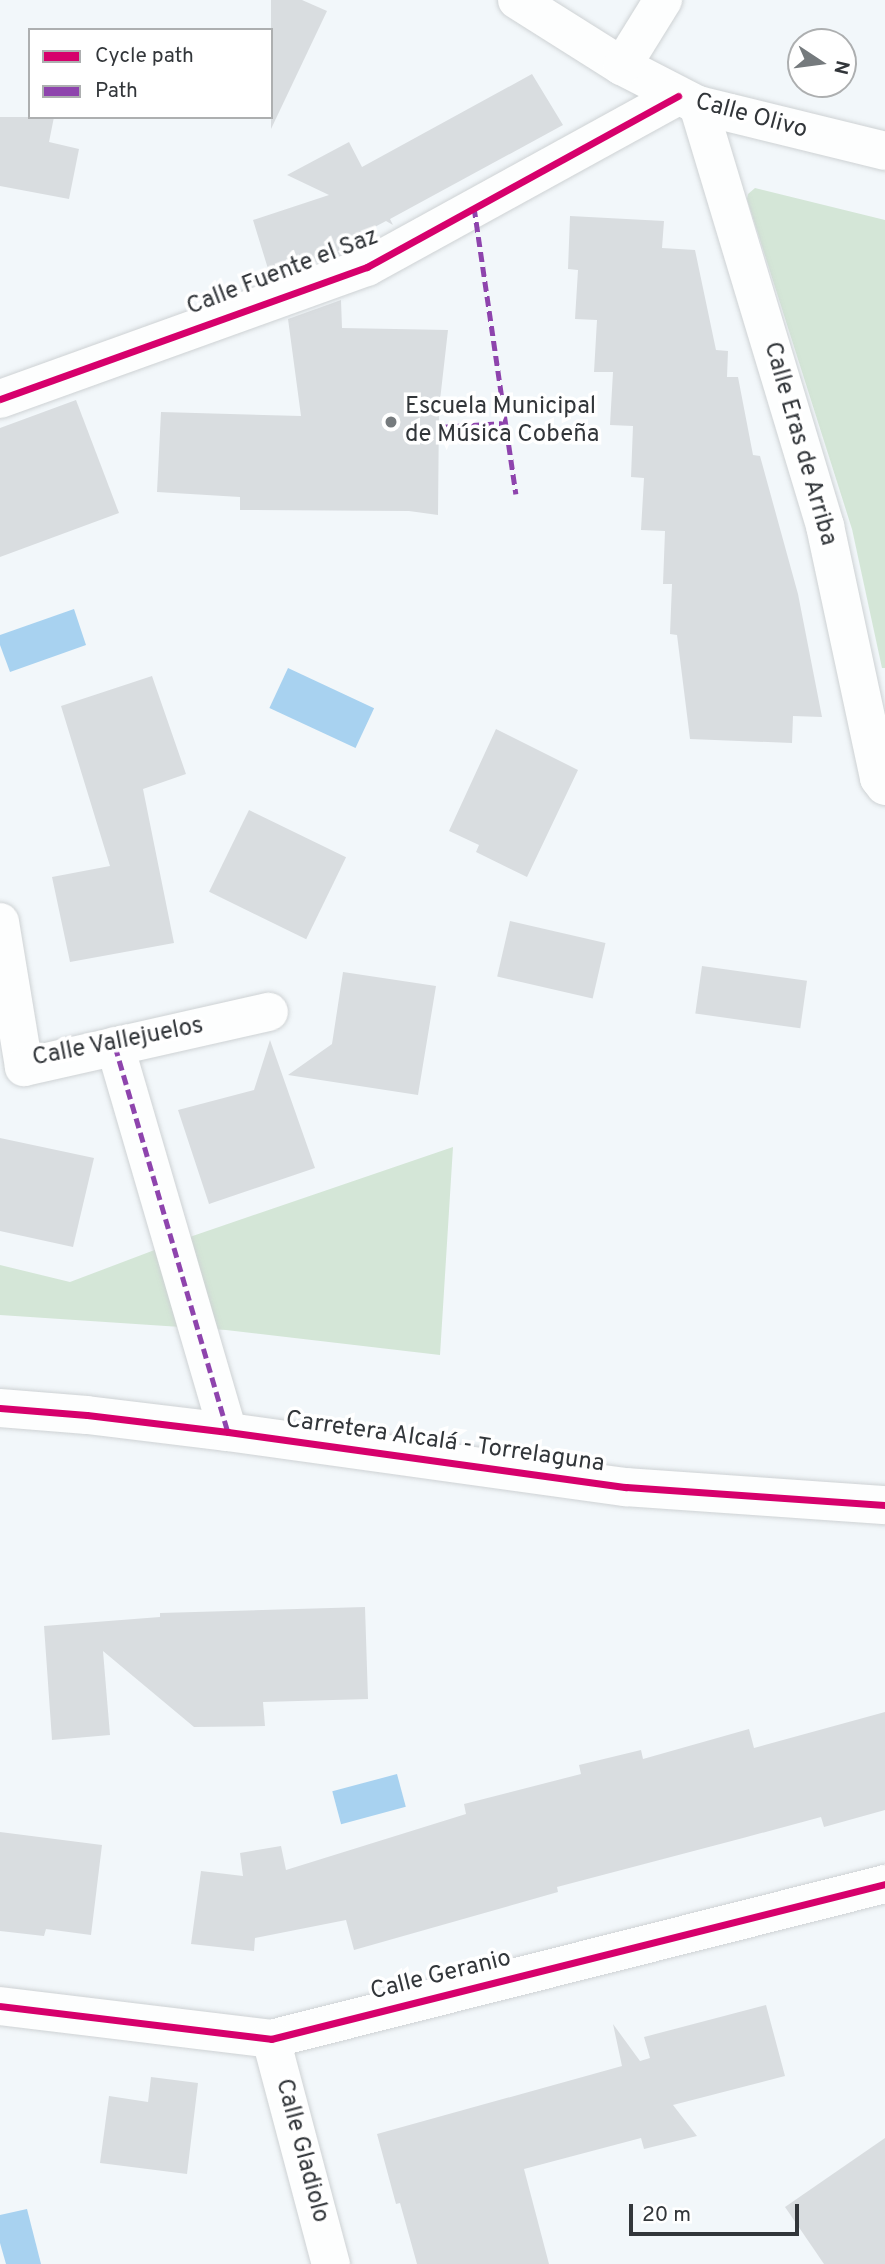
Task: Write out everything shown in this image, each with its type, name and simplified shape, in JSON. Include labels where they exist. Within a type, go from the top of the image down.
[{"type":"street","name":"Calle Olivo","points":[[517,0],[622,66],[688,101],[885,151]]},
{"type":"street","points":[[622,66],[663,0]]},
{"type":"street","name":"Calle Fuente el Saz","points":[[0,398],[367,267],[688,101]]},
{"type":"street","name":"Calle Eras de Arriba","points":[[688,101],[825,526],[879,778],[885,786]]},
{"type":"street","name":"Calle Vallejuelos","points":[[0,922],[24,1067],[269,1012]]},
{"type":"street","points":[[115,1046],[228,1432]]},
{"type":"street","name":"Carretera Alcalá - Torrelaguna","points":[[0,1408],[87,1415],[228,1432],[626,1487],[885,1505]]},
{"type":"street","name":"Calle Geranio","points":[[0,2006],[271,2039],[885,1884]]},
{"type":"street","name":"Calle Gladiolo","points":[[271,2039],[331,2264]]},
{"type":"green space","points":[[755,188],[885,220],[885,668],[882,668],[852,529],[747,199],[748,194]]},
{"type":"green space","points":[[453,1147],[440,1355],[226,1330],[0,1315],[0,1265],[70,1282],[181,1240]]},
{"type":"water","points":[[74,609],[86,645],[10,672],[0,645],[0,635]]},
{"type":"water","points":[[288,668],[374,708],[356,748],[269,708]]},
{"type":"water","points":[[397,1774],[406,1807],[341,1824],[332,1791]]},
{"type":"water","points":[[27,2209],[41,2264],[6,2264],[0,2243],[0,2215]]},
{"type":"building","points":[[271,0],[302,0],[327,11],[271,129],[273,28]]},
{"type":"building","points":[[532,74],[563,125],[390,219],[393,225],[386,221],[339,246],[340,254],[282,274],[281,268],[269,272],[253,220],[329,195],[287,175],[349,142],[362,167]]},
{"type":"building","points":[[0,117],[54,119],[49,142],[79,149],[69,199],[0,186]]},
{"type":"building","points":[[570,216],[664,221],[662,248],[695,250],[716,350],[728,351],[727,377],[738,377],[753,455],[760,456],[798,594],[822,717],[793,716],[792,743],[690,739],[677,635],[670,634],[672,584],[663,584],[665,531],[641,530],[644,478],[631,477],[633,426],[610,425],[613,372],[594,372],[597,320],[575,319],[578,270],[568,269]]},
{"type":"building","points":[[341,300],[342,328],[448,330],[439,409],[438,515],[409,511],[240,510],[240,497],[157,492],[161,412],[301,416],[288,319]]},
{"type":"building","points":[[76,400],[119,513],[0,557],[0,428]]},
{"type":"building","points":[[152,676],[186,774],[143,789],[174,943],[70,962],[52,877],[110,866],[61,706]]},
{"type":"building","points":[[496,729],[578,770],[527,877],[476,852],[479,845],[449,831]]},
{"type":"building","points":[[249,810],[346,857],[306,939],[209,892]]},
{"type":"building","points":[[510,921],[605,943],[593,999],[497,977]]},
{"type":"building","points":[[702,966],[807,981],[800,1028],[695,1014]]},
{"type":"building","points":[[343,972],[436,986],[418,1095],[288,1075],[332,1044]]},
{"type":"building","points":[[270,1040],[315,1168],[209,1204],[178,1110],[254,1090]]},
{"type":"building","points":[[0,1138],[94,1158],[73,1247],[0,1231]]},
{"type":"building","points":[[365,1607],[368,1699],[263,1702],[265,1726],[194,1727],[103,1651],[110,1735],[52,1740],[44,1626],[160,1617],[160,1613]]},
{"type":"building","points":[[885,1712],[885,1810],[824,1827],[821,1817],[557,1887],[558,1892],[354,1950],[346,1920],[255,1938],[254,1951],[191,1944],[201,1871],[243,1876],[240,1853],[281,1846],[286,1870],[466,1814],[464,1804],[581,1774],[579,1765],[641,1750],[643,1759],[749,1729],[754,1748]]},
{"type":"building","points":[[0,1832],[102,1845],[91,1935],[46,1929],[44,1936],[0,1931]]},
{"type":"building","points":[[766,2005],[785,2076],[673,2105],[697,2136],[644,2149],[641,2138],[524,2169],[549,2264],[417,2264],[400,2203],[396,2204],[377,2134],[622,2066],[613,2024],[640,2061],[650,2058],[644,2037]]},
{"type":"building","points":[[151,2077],[198,2083],[187,2174],[100,2163],[109,2096],[148,2102]]},
{"type":"building","points":[[885,2138],[885,2264],[824,2264],[785,2207]]},
{"type":"marked path","points":[[474,207],[516,494]]},
{"type":"marked path","points":[[439,427],[505,423]]},
{"type":"marked path","points":[[115,1046],[228,1432]]},
{"type":"cycle path","points":[[0,399],[367,267],[678,96]]},
{"type":"cycle path","points":[[0,1408],[87,1415],[228,1432],[626,1487],[885,1505]]},
{"type":"cycle path","points":[[0,2006],[271,2039],[885,1884]]},
{"type":"place","name":"Escuela Municipal de Música Cobeña","points":[[391,422]]}]
